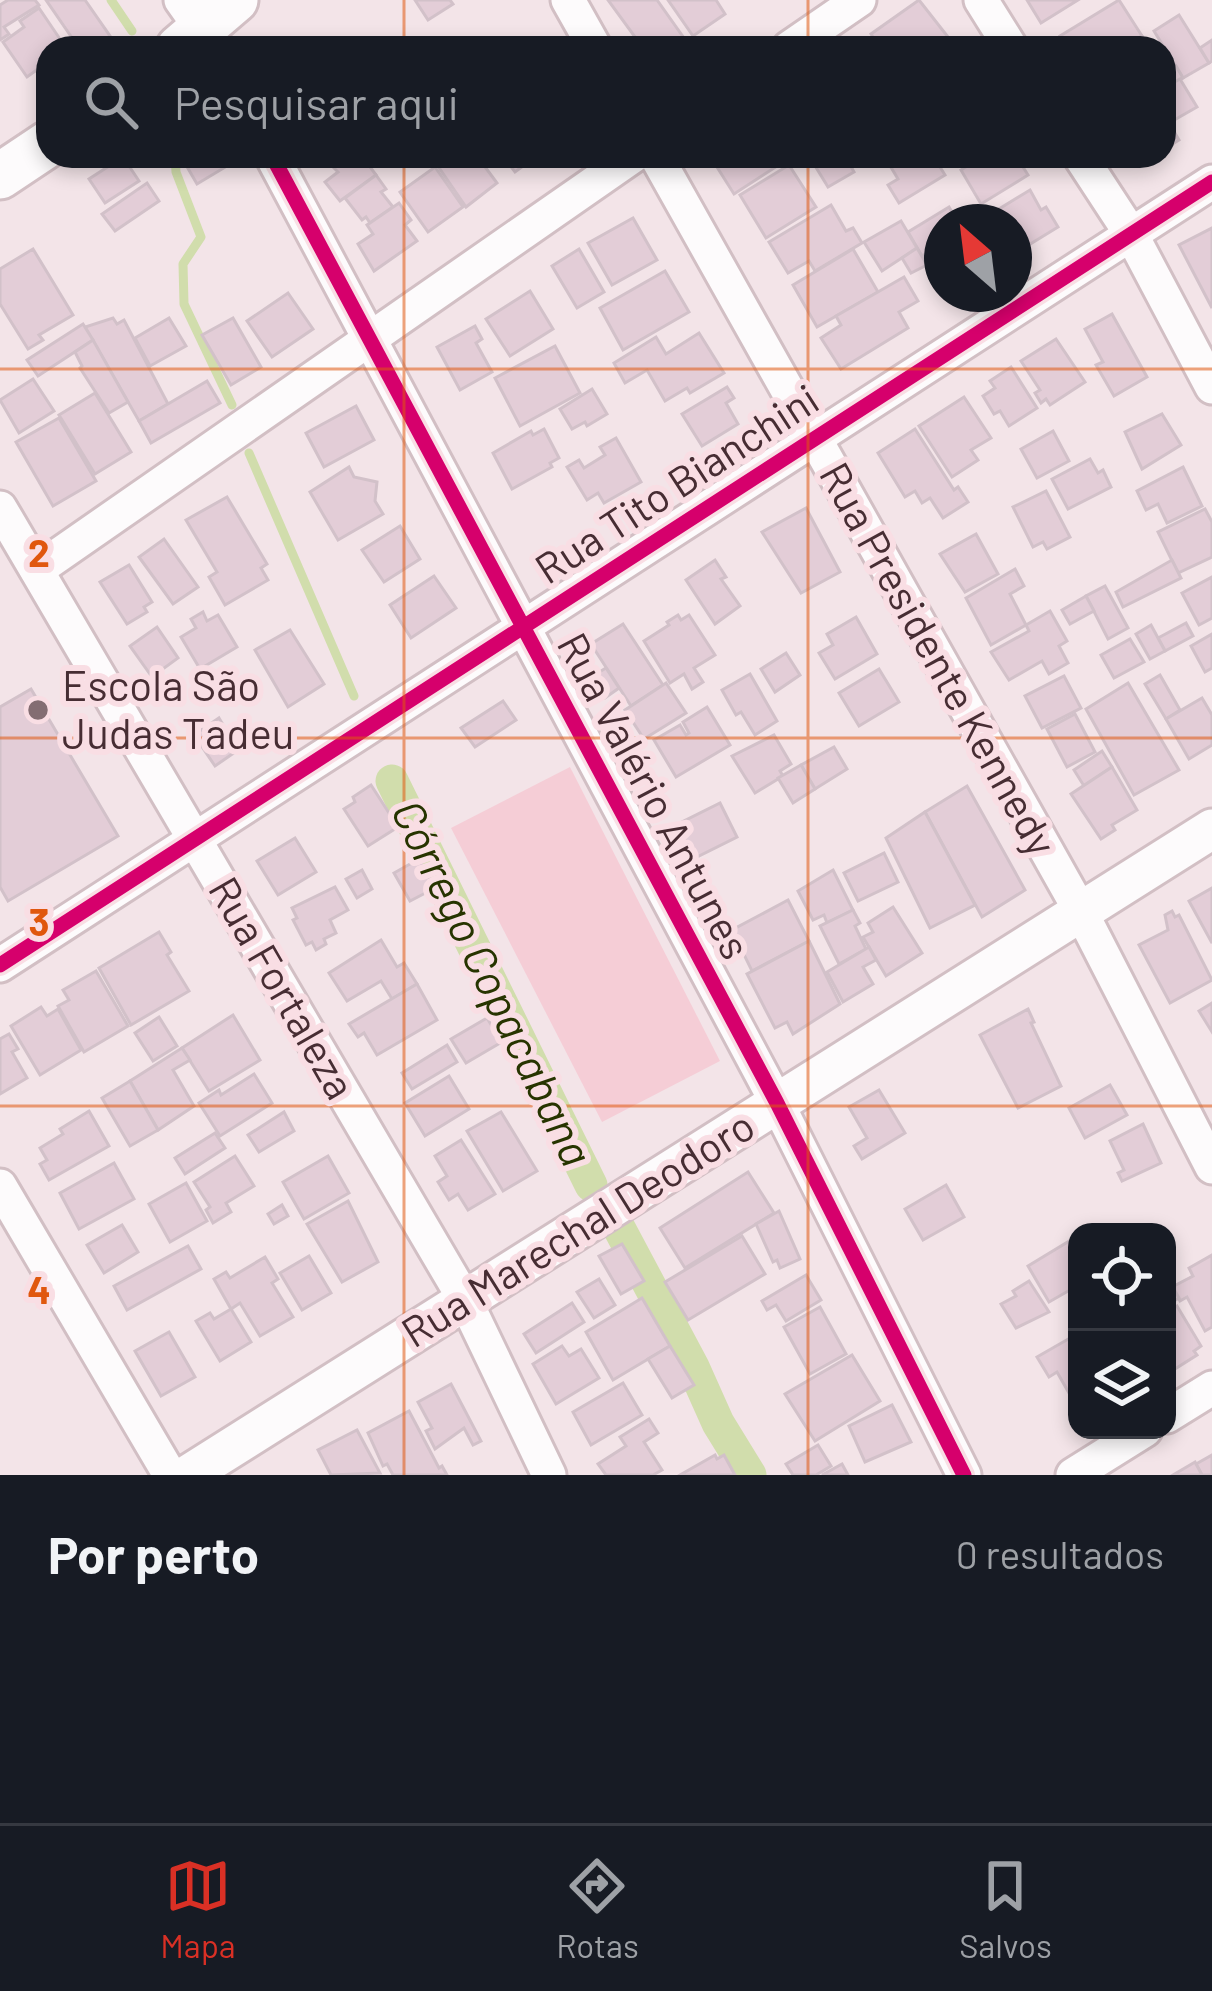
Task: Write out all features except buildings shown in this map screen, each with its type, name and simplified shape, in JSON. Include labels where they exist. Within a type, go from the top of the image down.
[{"type":"main road","points":[[0,176],[36,152]]},
{"type":"street","points":[[568,0],[588,36]]},
{"type":"street","points":[[806,36],[859,0]]},
{"type":"street","points":[[981,0],[1004,36]]},
{"type":"street","name":"Rua Valério Antunes","points":[[278,168],[777,1103],[964,1475]]},
{"type":"street","points":[[37,570],[616,168]]},
{"type":"street","name":"Rua Presidente Kennedy","points":[[663,168],[1081,912],[1212,1167]]},
{"type":"street","points":[[1088,168],[1130,234],[1212,387]]},
{"type":"street","name":"Rua Tito Bianchini","points":[[0,964],[1212,182]]},
{"type":"street","name":"Rua Fortaleza","points":[[0,508],[465,1300],[549,1475]]},
{"type":"street","name":"Rua Marechal Deodoro","points":[[188,1475],[1212,829]]},
{"type":"street","points":[[0,1186],[170,1475]]},
{"type":"street","points":[[1176,1410],[1212,1388]]},
{"type":"street","points":[[1073,1475],[1130,1439]]},
{"type":"shaded area","points":[[570,767],[720,1061],[602,1122],[451,828]]},
{"type":"waterway","name":"Córrego Copacabana","points":[[111,0],[132,31]]},
{"type":"waterway","name":"Córrego Copacabana","points":[[176,168],[201,237],[183,264],[184,304],[232,405]]},
{"type":"waterway","name":"Córrego Copacabana","points":[[249,453],[354,696]]},
{"type":"waterway","name":"Córrego Copacabana","points":[[392,781],[591,1185]]},
{"type":"waterway","name":"Córrego Copacabana","points":[[619,1228],[718,1423],[750,1475]]},
{"type":"cycle path","points":[[278,168],[777,1103],[964,1475]]},
{"type":"cycle path","points":[[0,965],[1212,182]]},
{"type":"place","name":"Escola São Judas Tadeu","points":[[38,710]]}]
